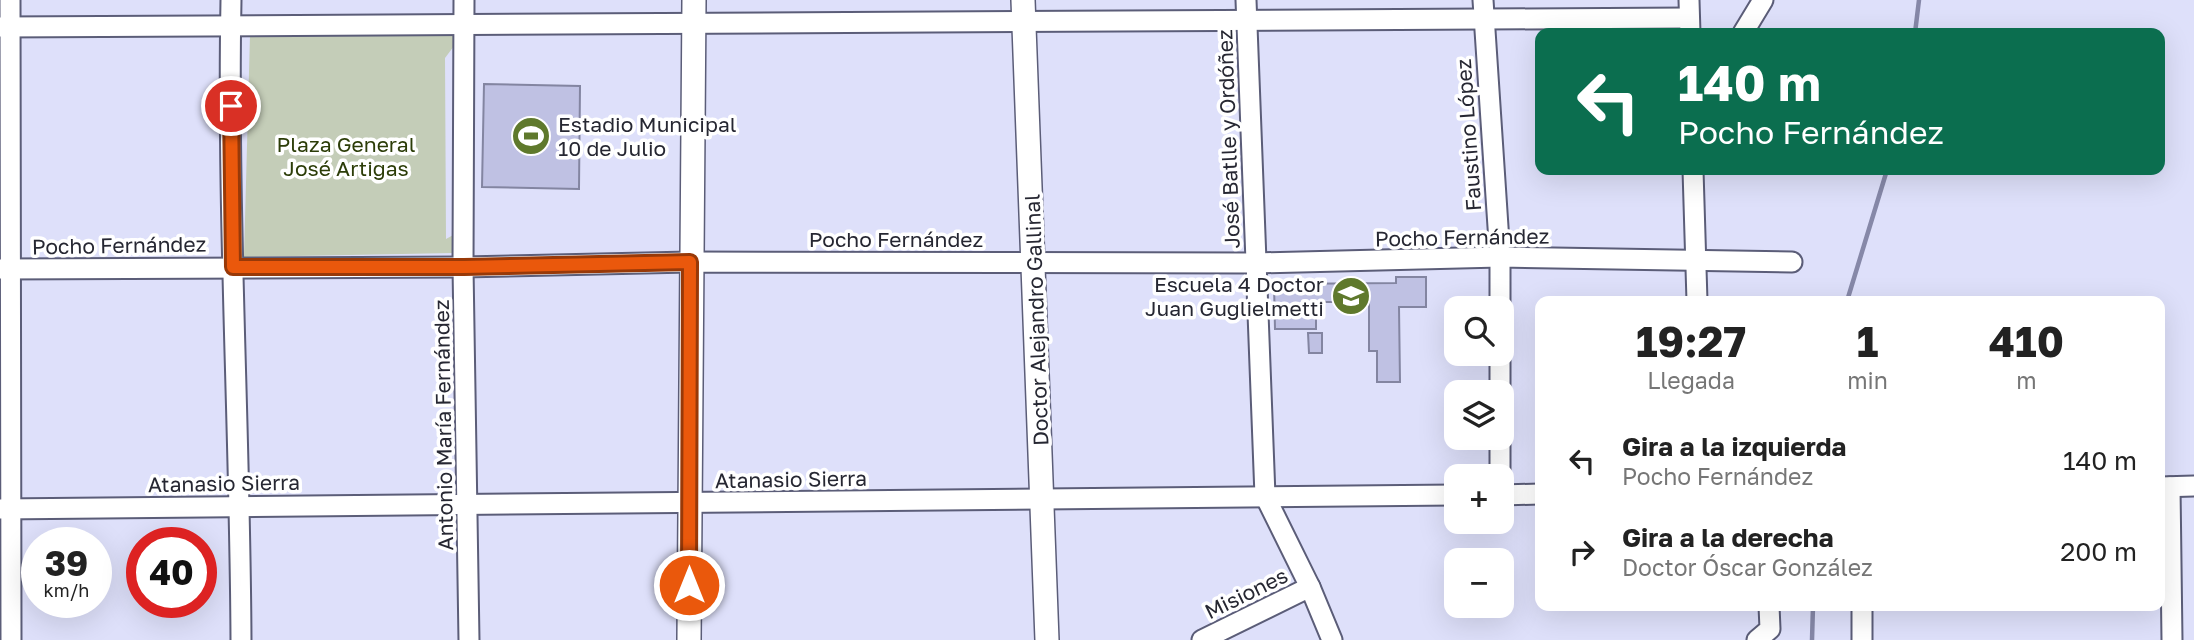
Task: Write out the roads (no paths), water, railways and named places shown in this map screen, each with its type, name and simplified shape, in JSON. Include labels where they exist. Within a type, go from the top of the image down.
[{"type":"street","points":[[10,0],[5,27],[5,269],[6,509],[11,640]]},
{"type":"street","points":[[231,0],[233,267],[241,640]]},
{"type":"street","name":"Antonio María Fernández","points":[[464,0],[469,640]]},
{"type":"street","points":[[689,640],[694,0]]},
{"type":"street","name":"Faustino López","points":[[1483,0],[1500,257],[1500,296]]},
{"type":"street","points":[[1747,28],[1763,0]]},
{"type":"street","points":[[5,27],[693,24],[1023,11],[1246,10],[1483,20],[1690,17]]},
{"type":"street","name":"José Batlle y Ordóñez","points":[[1246,10],[1265,496],[1310,587],[1332,640]]},
{"type":"street","name":"Doctor Alejandro Gallinal","points":[[1023,11],[1047,640]]},
{"type":"street","points":[[1693,175],[1697,296]]},
{"type":"street","name":"Pocho Fernández","points":[[5,269],[464,267],[690,262],[1255,263],[1500,257],[1791,262]]},
{"type":"street","points":[[2172,640],[2165,487],[2194,486]]},
{"type":"street","points":[[1514,495],[1535,494]]},
{"type":"street","name":"Atanasio Sierra","points":[[6,509],[1444,495]]},
{"type":"street","name":"Misiones","points":[[1202,640],[1310,587]]},
{"type":"street","points":[[1757,640],[1770,629],[1769,611]]},
{"type":"street","points":[[1862,611],[1862,640]]},
{"type":"waterway","points":[[1916,28],[1919,0]]},
{"type":"waterway","points":[[1849,296],[1885,175]]},
{"type":"waterway","points":[[1812,640],[1813,611]]},
{"type":"place","name":"Estadio Municipal 10 de Julio","points":[[531,136]]},
{"type":"place","name":"Escuela 4 Doctor Juan Guglielmetti","points":[[1351,296]]},
{"type":"park label","name":"Plaza General José Artigas","points":[[346,156]]}]
